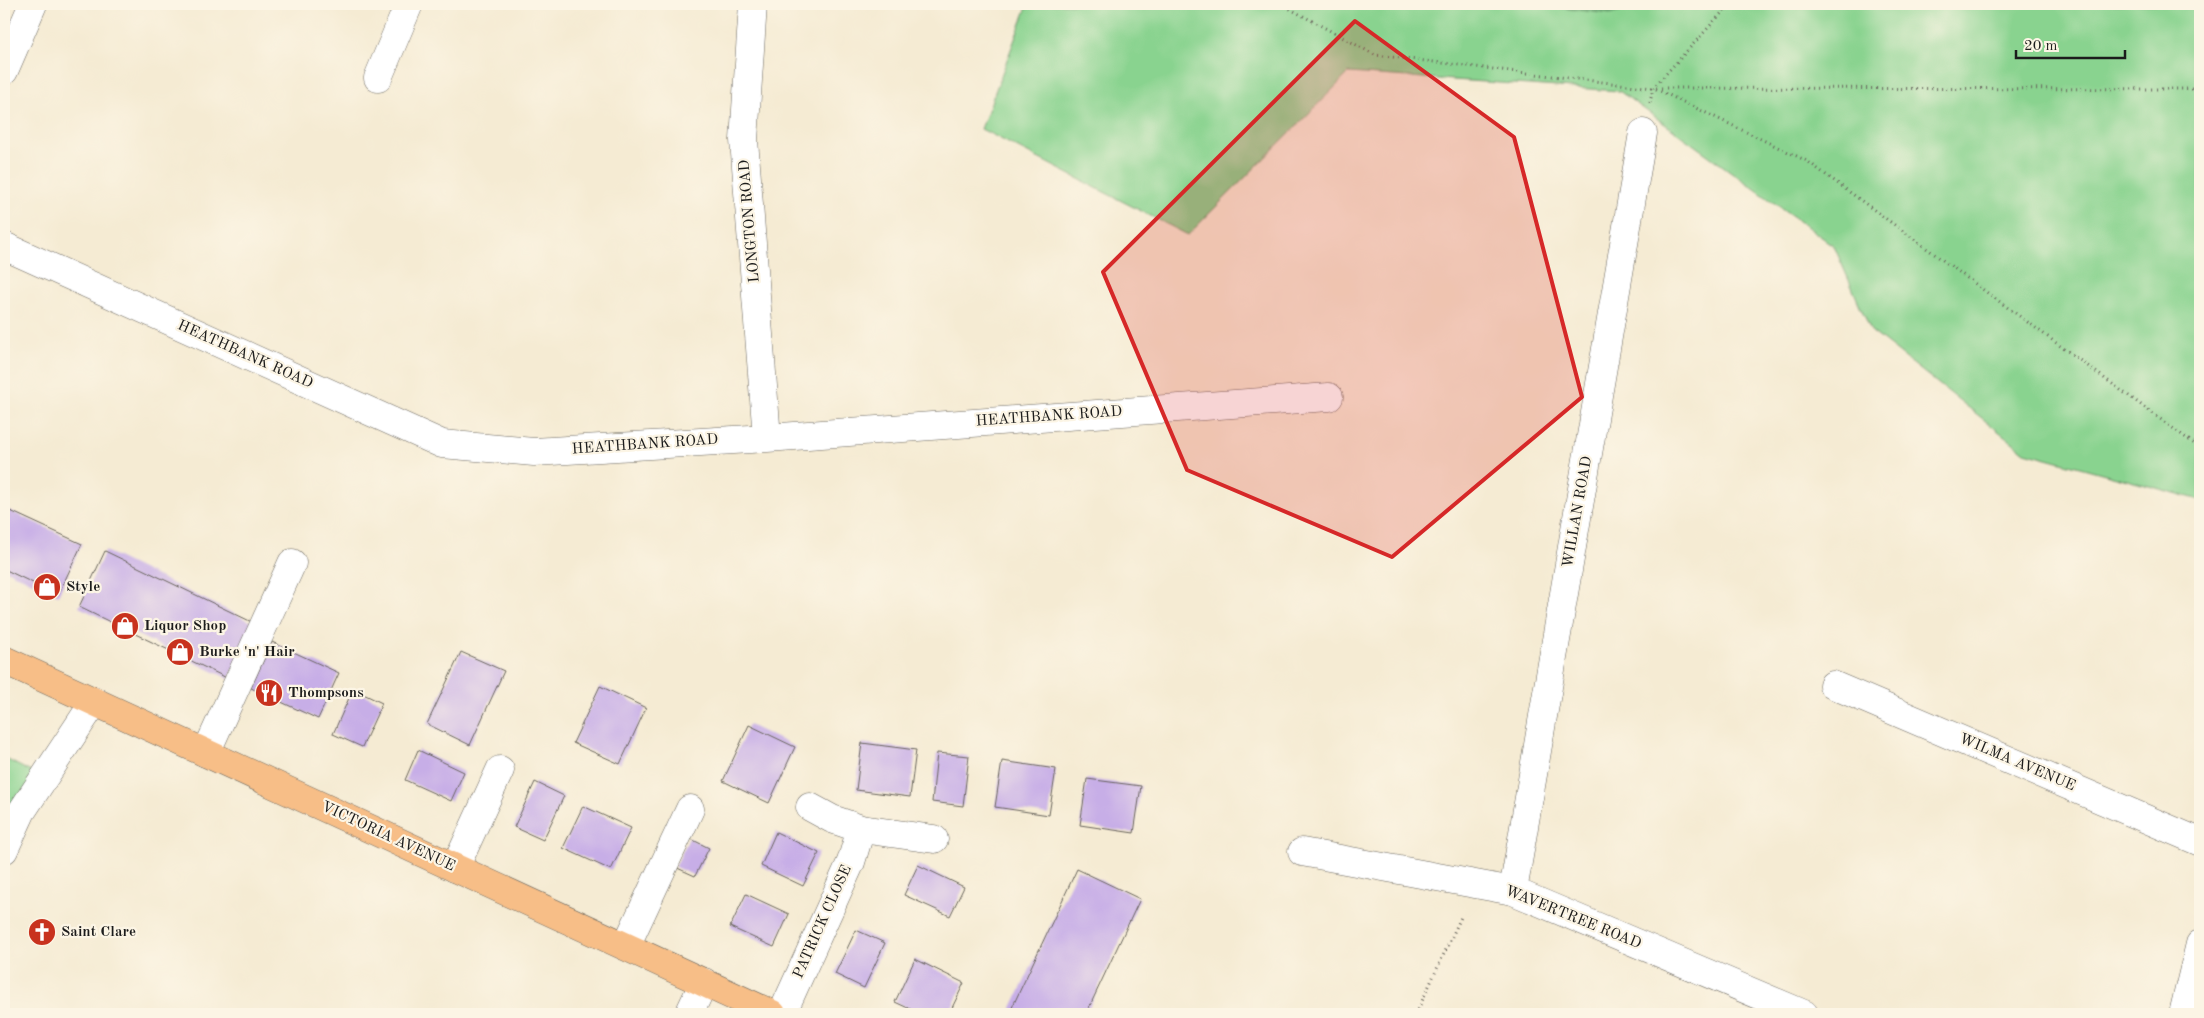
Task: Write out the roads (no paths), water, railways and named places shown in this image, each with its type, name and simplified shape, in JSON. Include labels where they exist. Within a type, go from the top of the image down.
[{"type":"main road","name":"VICTORIA AVENUE","points":[[4,660],[772,1014]]},
{"type":"street","points":[[4,71],[33,4]]},
{"type":"street","points":[[378,78],[409,4]]},
{"type":"street","name":"LONGTON ROAD","points":[[753,4],[744,140],[767,438]]},
{"type":"street","name":"WILLAN ROAD","points":[[1513,891],[1643,133]]},
{"type":"street","name":"HEATHBANK ROAD","points":[[4,246],[442,444],[534,452],[767,438],[1329,397]]},
{"type":"street","points":[[206,753],[292,563]]},
{"type":"street","name":"WILMA AVENUE","points":[[1833,685],[2200,842]]},
{"type":"street","points":[[4,850],[22,811],[95,701]]},
{"type":"street","points":[[455,868],[500,770]]},
{"type":"street","points":[[810,807],[832,819],[861,829],[934,839]]},
{"type":"street","points":[[626,946],[690,809]]},
{"type":"street","name":"PATRICK CLOSE","points":[[782,1014],[851,862],[861,829]]},
{"type":"street","name":"WAVERTREE ROAD","points":[[1302,852],[1513,891],[1804,1014]]},
{"type":"street","points":[[2183,1014],[2200,944]]},
{"type":"street","points":[[689,1014],[704,982]]},
{"type":"place","name":"Style","points":[[47,587]]},
{"type":"place","name":"Liquor Shop","points":[[125,626]]},
{"type":"place","name":"Burke 'n' Hair","points":[[180,652]]},
{"type":"place","name":"Thompsons","points":[[269,693]]},
{"type":"place","name":"Saint Clare","points":[[42,932]]}]
